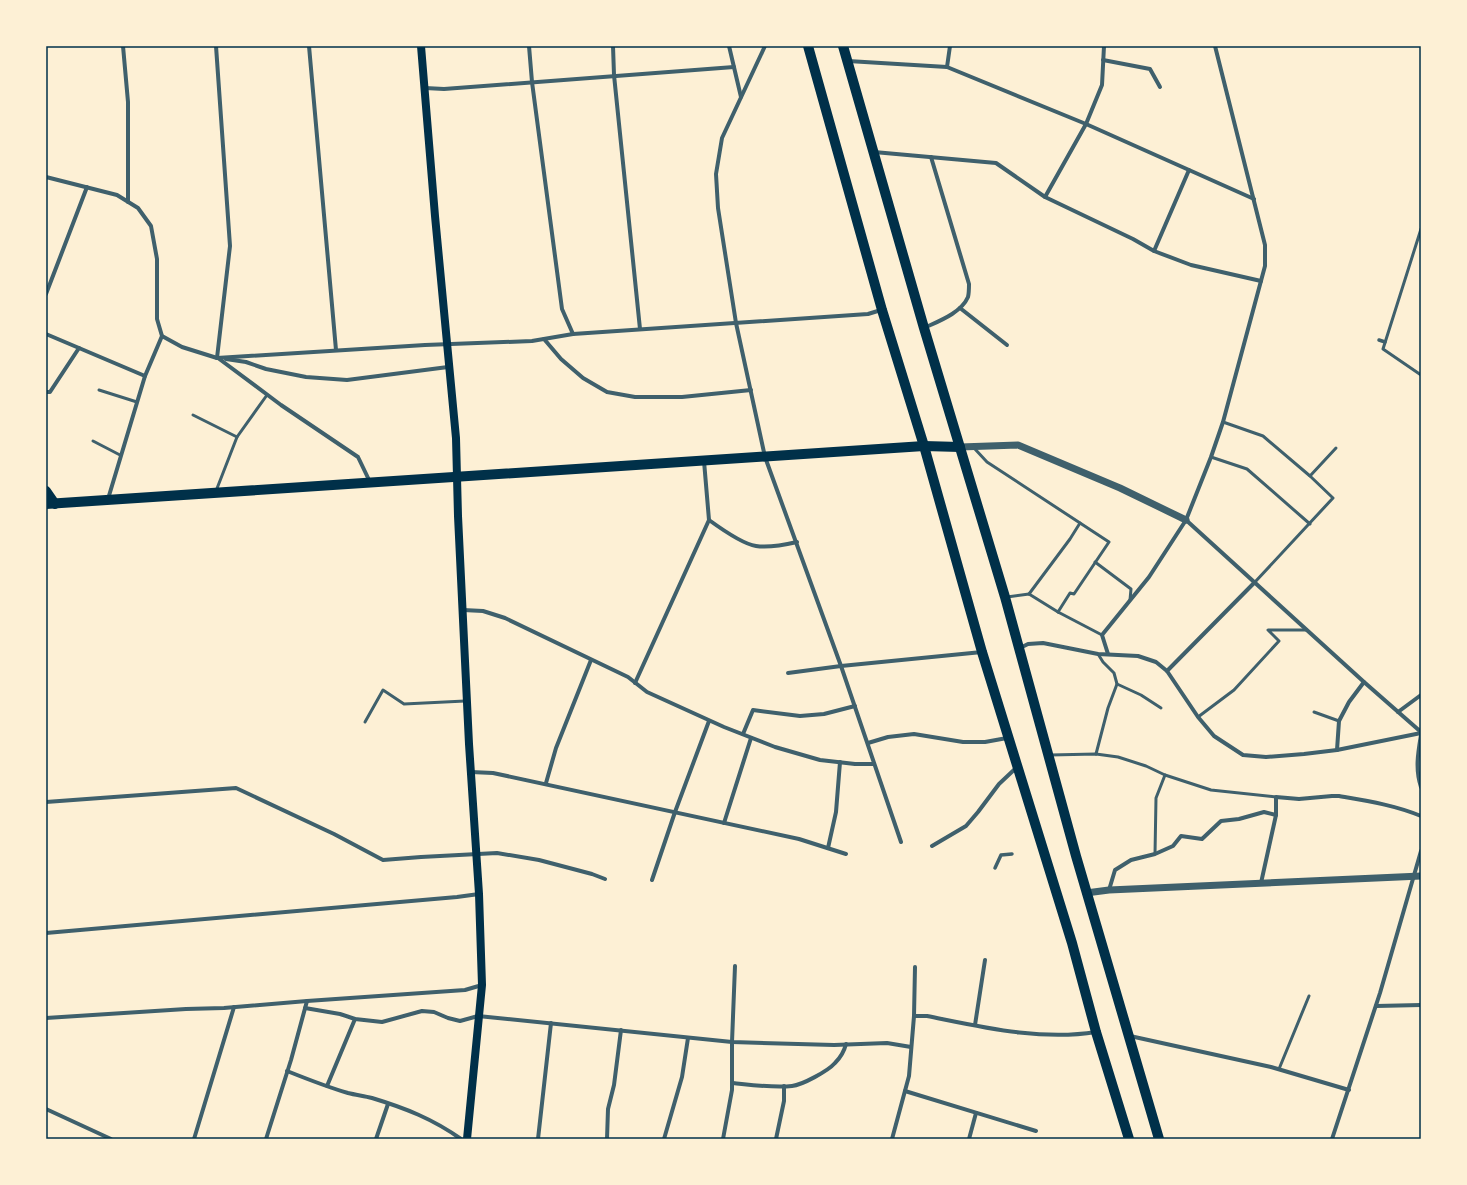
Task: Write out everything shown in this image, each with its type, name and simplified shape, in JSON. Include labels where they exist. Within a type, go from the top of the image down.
[{"type":"main road","points":[[422,46],[448,367],[456,438],[458,516],[467,701],[479,894],[482,985],[467,1139]]},
{"type":"main road","points":[[808,46],[882,310],[924,446],[982,652],[1072,943],[1096,1032],[1129,1139]]},
{"type":"main road","points":[[843,46],[924,328],[1005,597],[1086,893],[1159,1139]]},
{"type":"main road","points":[[46,492],[51,504],[924,446],[960,447]]},
{"type":"street","points":[[123,46],[128,102],[128,202]]},
{"type":"street","points":[[216,46],[230,246],[217,358]]},
{"type":"street","points":[[309,46],[336,350]]},
{"type":"street","points":[[529,46],[532,82],[562,309],[573,334]]},
{"type":"street","points":[[613,46],[614,75],[640,330]]},
{"type":"street","points":[[728,46],[741,98]]},
{"type":"street","points":[[765,46],[722,138],[716,174],[718,208],[736,324],[765,457],[841,666],[901,842]]},
{"type":"street","points":[[947,67],[950,46]]},
{"type":"street","points":[[1045,197],[1086,124],[1102,85],[1104,46]]},
{"type":"street","points":[[1108,654],[1102,635],[1149,577],[1186,520],[1223,422],[1265,266],[1265,245],[1215,46]]},
{"type":"street","points":[[1103,60],[1150,69],[1160,88]]},
{"type":"street","points":[[848,61],[947,67],[1086,124],[1254,199]]},
{"type":"street","points":[[425,88],[444,89],[614,75],[734,68]]},
{"type":"street","points":[[873,152],[996,163],[1045,197],[1133,239],[1154,252],[1191,265],[1261,281]]},
{"type":"street","points":[[924,328],[941,320],[960,308],[968,296],[969,284],[931,157]]},
{"type":"street","points":[[1154,252],[1189,170]]},
{"type":"street","points":[[46,177],[117,195],[138,208],[151,226],[157,259],[157,319],[162,336],[145,376],[107,500]]},
{"type":"street","points":[[46,294],[87,187]]},
{"type":"street","points":[[960,308],[1007,345]]},
{"type":"street","points":[[217,358],[425,345],[532,341],[573,334],[868,314],[882,310]]},
{"type":"street","points":[[46,334],[145,376]]},
{"type":"street","points":[[162,336],[182,347],[217,358],[246,362],[266,370],[306,377],[347,380],[448,367]]},
{"type":"street","points":[[544,339],[561,359],[582,378],[607,392],[635,397],[682,398],[751,390]]},
{"type":"street","points":[[1379,340],[1385,342]]},
{"type":"street","points":[[46,392],[50,392],[80,348]]},
{"type":"street","points":[[217,358],[267,395],[358,457],[370,483]]},
{"type":"street","points":[[960,447],[1018,445],[1120,488],[1186,520],[1421,733]]},
{"type":"street","points":[[635,683],[709,520],[704,461]]},
{"type":"street","points":[[709,520],[728,534],[755,546],[779,546],[796,542]]},
{"type":"street","points":[[1167,671],[1255,582]]},
{"type":"street","points":[[463,610],[483,611],[505,618],[628,677],[647,692],[709,721],[775,747],[820,760],[855,764],[874,764]]},
{"type":"street","points":[[1019,648],[1028,644],[1043,643],[1098,654],[1138,656],[1156,662],[1167,671],[1198,717],[1214,736],[1243,755],[1266,757],[1337,750],[1421,733]]},
{"type":"street","points":[[788,673],[841,666],[982,652]]},
{"type":"street","points":[[546,783],[556,748],[591,660]]},
{"type":"street","points":[[1337,750],[1339,721],[1349,702],[1364,682]]},
{"type":"street","points":[[1398,712],[1421,695]]},
{"type":"street","points":[[743,734],[753,710],[800,716],[824,714],[855,706]]},
{"type":"street","points":[[652,880],[675,812],[709,721]]},
{"type":"street","points":[[1421,733],[1416,765],[1421,786]]},
{"type":"street","points":[[868,743],[888,737],[914,734],[963,742],[985,742],[1009,738]]},
{"type":"street","points":[[724,823],[751,738]]},
{"type":"street","points":[[828,848],[836,812],[840,762]]},
{"type":"street","points":[[932,846],[966,826],[999,784],[1018,766]]},
{"type":"street","points":[[471,772],[493,773],[546,783],[799,839],[846,854]]},
{"type":"street","points":[[46,802],[236,788],[334,834],[383,860],[497,853],[539,860],[592,874],[605,879]]},
{"type":"street","points":[[1261,884],[1276,815],[1276,797],[1299,799],[1339,796],[1386,804],[1421,816]]},
{"type":"street","points":[[1109,890],[1115,870],[1130,860],[1155,854],[1173,846],[1181,836],[1202,839],[1221,821],[1239,819],[1264,812],[1276,815]]},
{"type":"street","points":[[1332,1139],[1376,1006],[1421,851]]},
{"type":"street","points":[[995,868],[1000,855],[1012,854]]},
{"type":"street","points":[[1086,893],[1109,890],[1421,876]]},
{"type":"street","points":[[46,933],[479,894]]},
{"type":"street","points":[[975,1025],[985,960]]},
{"type":"street","points":[[723,1139],[733,1083],[732,1042],[735,966]]},
{"type":"street","points":[[892,1139],[909,1076],[914,1016],[915,967]]},
{"type":"street","points":[[46,1018],[234,1007],[465,990],[482,985]]},
{"type":"street","points":[[266,1139],[307,1001]]},
{"type":"street","points":[[1376,1006],[1421,1005]]},
{"type":"street","points":[[194,1139],[234,1007]]},
{"type":"street","points":[[305,1008],[340,1014],[354,1019],[382,1022],[422,1011],[434,1012],[460,1021],[478,1016],[732,1042],[846,1044],[887,1043],[911,1047]]},
{"type":"street","points":[[914,1016],[927,1016],[1045,1036],[1076,1035],[1096,1032]]},
{"type":"street","points":[[327,1086],[354,1019]]},
{"type":"street","points":[[538,1139],[551,1023]]},
{"type":"street","points":[[607,1139],[608,1109],[614,1085],[621,1030]]},
{"type":"street","points":[[1128,1035],[1279,1069],[1349,1090]]},
{"type":"street","points":[[664,1139],[682,1077],[688,1038]]},
{"type":"street","points":[[733,1083],[793,1086],[814,1077],[834,1064],[844,1052],[846,1044]]},
{"type":"street","points":[[287,1071],[327,1086],[422,1115],[461,1139]]},
{"type":"street","points":[[776,1139],[784,1101],[784,1086]]},
{"type":"street","points":[[905,1091],[1036,1131]]},
{"type":"street","points":[[376,1139],[388,1104]]},
{"type":"street","points":[[46,1109],[111,1139]]},
{"type":"street","points":[[969,1139],[976,1113]]},
{"type":"lane","points":[[1421,229],[1383,349],[1421,375]]},
{"type":"lane","points":[[99,390],[137,402]]},
{"type":"lane","points":[[215,493],[237,438],[267,395]]},
{"type":"lane","points":[[193,415],[237,438]]},
{"type":"lane","points":[[1223,422],[1263,436],[1310,476],[1333,498],[1255,582]]},
{"type":"lane","points":[[92,441],[120,455]]},
{"type":"lane","points":[[973,446],[987,462],[1109,542],[1074,594],[1070,593],[1058,612]]},
{"type":"lane","points":[[1310,476],[1336,448]]},
{"type":"lane","points":[[1211,457],[1247,469],[1310,524]]},
{"type":"lane","points":[[1029,594],[1070,539],[1080,523]]},
{"type":"lane","points":[[1095,562],[1131,589],[1129,602]]},
{"type":"lane","points":[[1005,597],[1029,594],[1058,612],[1102,635]]},
{"type":"lane","points":[[1198,717],[1234,690],[1278,641],[1268,630],[1307,630]]},
{"type":"lane","points":[[1096,754],[1108,708],[1117,684],[1114,673],[1098,654]]},
{"type":"lane","points":[[1117,684],[1141,695],[1161,708]]},
{"type":"lane","points":[[365,722],[383,690],[404,704],[467,701]]},
{"type":"lane","points":[[1314,712],[1339,721]]},
{"type":"lane","points":[[1049,756],[1096,754],[1118,757],[1146,766],[1165,775],[1211,790],[1276,797]]},
{"type":"lane","points":[[1155,854],[1156,798],[1165,775]]},
{"type":"lane","points":[[1279,1069],[1309,996]]}]
